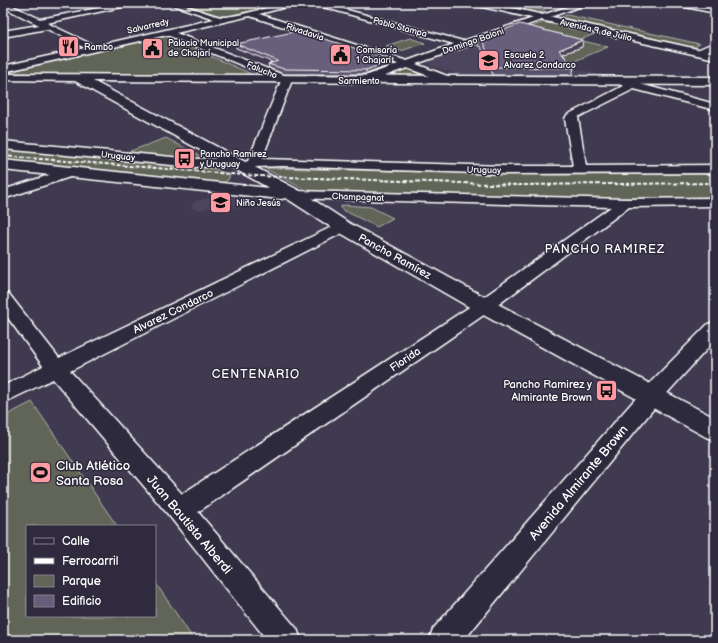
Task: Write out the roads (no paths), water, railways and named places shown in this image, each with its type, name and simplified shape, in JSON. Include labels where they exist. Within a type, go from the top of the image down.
[{"type":"street","points":[[39,22],[136,3]]},
{"type":"street","points":[[172,3],[224,20]]},
{"type":"street","name":"Salvarredy","points":[[3,69],[298,3]]},
{"type":"street","name":"Pablo Stampa","points":[[313,3],[463,44]]},
{"type":"street","name":"Avenida 9 de Julio","points":[[478,3],[544,13],[715,56]]},
{"type":"street","points":[[561,11],[586,3]]},
{"type":"street","points":[[670,3],[715,11]]},
{"type":"street","points":[[3,4],[94,49]]},
{"type":"street","name":"Avenida 9 de Julio","points":[[544,13],[561,11],[584,16]]},
{"type":"street","name":"Domingo Baloni","points":[[361,81],[544,13]]},
{"type":"street","name":"Rivadavia","points":[[250,14],[406,64],[451,81]]},
{"type":"street","points":[[3,34],[48,26]]},
{"type":"street","name":"Falucho","points":[[167,32],[287,80],[243,164]]},
{"type":"street","points":[[700,41],[715,44]]},
{"type":"street","points":[[698,52],[715,44]]},
{"type":"street","name":"Sarmiento","points":[[3,77],[361,81],[715,82]]},
{"type":"street","name":"Pancho Ramírez","points":[[78,78],[243,164],[343,227],[484,306],[715,430]]},
{"type":"street","points":[[618,81],[715,107]]},
{"type":"street","points":[[580,170],[571,119],[573,115],[633,85]]},
{"type":"street","name":"Uruguay","points":[[3,146],[193,163],[243,164],[282,162],[491,170],[715,169]]},
{"type":"street","name":"Champagnat","points":[[3,165],[74,171],[294,195],[626,203],[715,202]]},
{"type":"street","points":[[3,195],[74,171]]},
{"type":"street","name":"Florida","points":[[180,510],[484,306],[626,203]]},
{"type":"street","name":"Alvarez Condarco","points":[[3,396],[343,227]]},
{"type":"street","name":"Juan Bautista Alberdi","points":[[3,298],[56,369],[180,510],[286,640]]},
{"type":"street","name":"Avenida Almirante Brown","points":[[444,640],[652,395],[715,328]]},
{"type":"railway","points":[[3,156],[257,176],[519,185],[715,183]]},
{"type":"place","name":"Rambo","points":[[69,47]]},
{"type":"place","name":"Palacio Municipal de Chajarí","points":[[153,48]]},
{"type":"place","name":"Comisaría 1 Chajarí","points":[[341,55]]},
{"type":"place","name":"Escuela 2 Alvarez Condarco","points":[[488,60]]},
{"type":"place","name":"Pancho Ramirez y Uruguay","points":[[185,159]]},
{"type":"place","name":"Niño Jesús","points":[[221,203]]},
{"type":"place","name":"Pancho Ramirez y Almirante Brown","points":[[607,390]]},
{"type":"place","name":"Club Atlético Santa Rosa","points":[[41,472]]},
{"type":"district","name":"PANCHO RAMIREZ","points":[[605,249]]},
{"type":"district","name":"CENTENARIO","points":[[256,374]]}]
